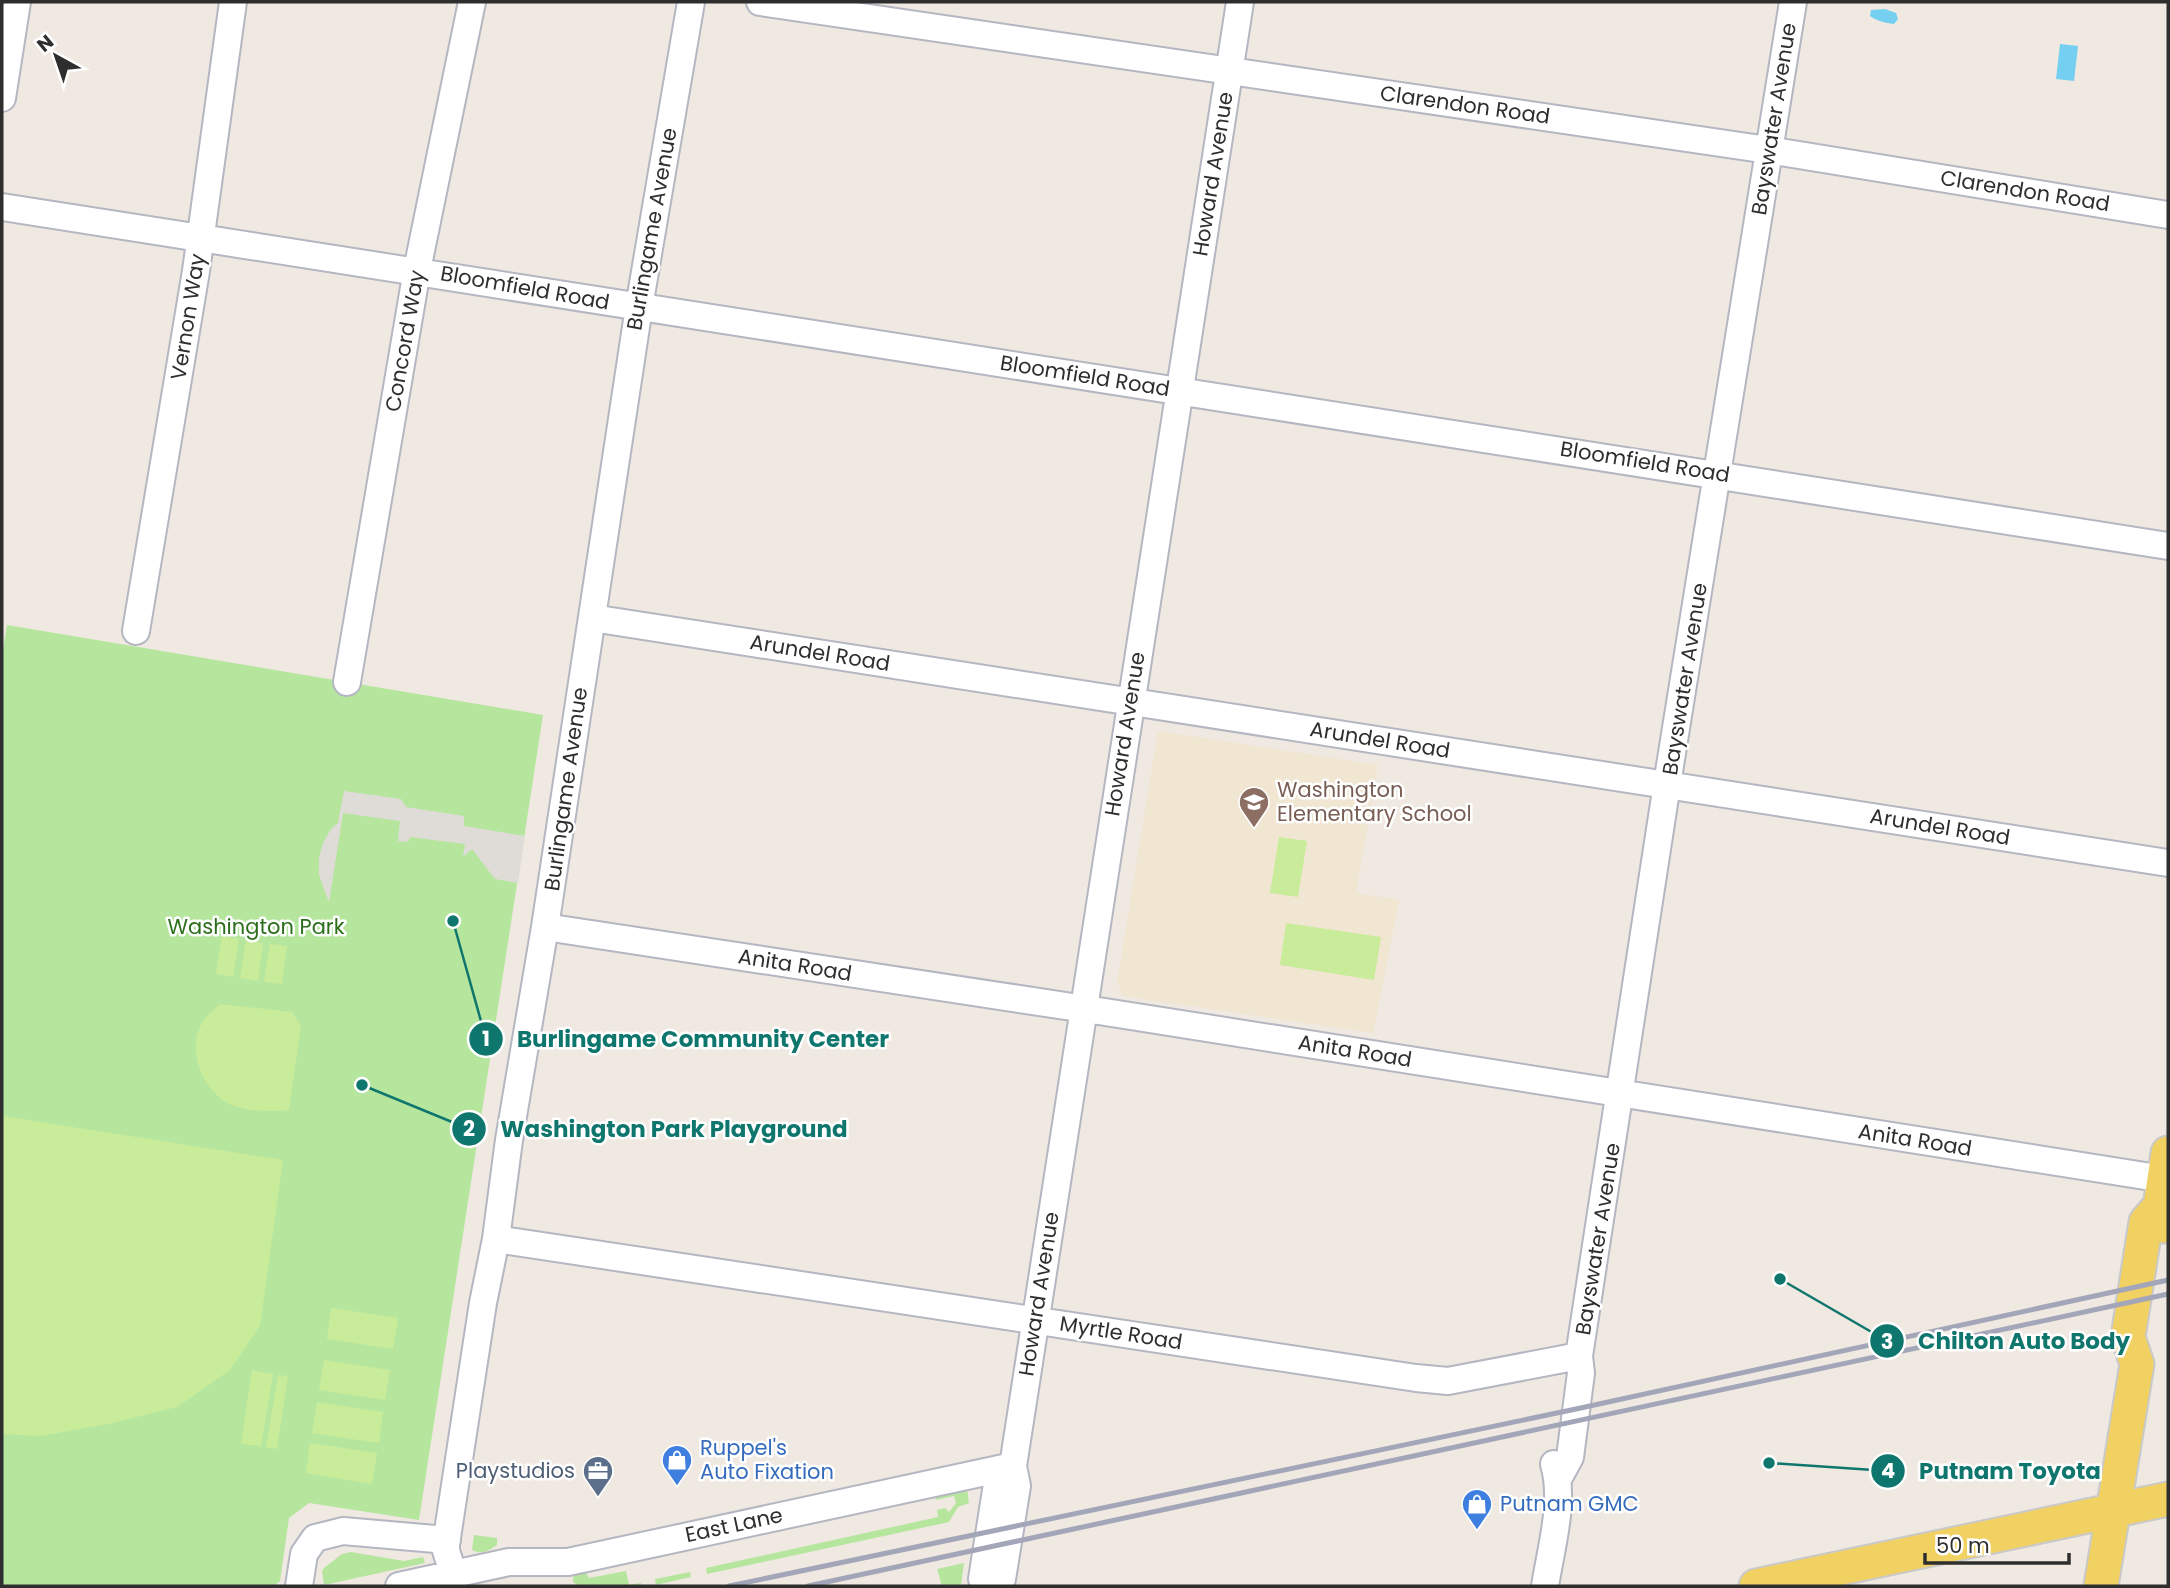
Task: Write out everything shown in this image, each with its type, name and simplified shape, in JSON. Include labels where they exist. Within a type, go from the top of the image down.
[{"type":"main road","points":[[2101,1586],[2137,1364],[2128,1337],[2146,1222],[2164,1179]]},
{"type":"main road","points":[[1756,1586],[2168,1499]]},
{"type":"street","points":[[2,98],[17,2]]},
{"type":"street","name":"Vernon Way","points":[[136,631],[201,238],[233,2]]},
{"type":"street","name":"Concord Way","points":[[346,682],[417,270],[472,2]]},
{"type":"street","name":"Burlingame Avenue","points":[[454,1575],[446,1551],[447,1540],[545,927],[639,307],[691,2]]},
{"type":"street","name":"Clarendon Road","points":[[760,2],[1768,150],[2168,215]]},
{"type":"street","name":"Howard Avenue","points":[[997,1586],[1002,1579],[1017,1486],[1013,1466],[1240,2]]},
{"type":"street","name":"Bayswater Avenue","points":[[1545,1586],[1555,1521],[1558,1479],[1552,1459],[1563,1377],[1579,1356],[1667,785],[1793,2]]},
{"type":"street","name":"Bloomfield Road","points":[[2,206],[2168,545]]},
{"type":"street","name":"Arundel Road","points":[[592,618],[2168,863]]},
{"type":"street","name":"Anita Road","points":[[545,927],[1083,1008],[2164,1179]]},
{"type":"street","name":"Myrtle Road","points":[[496,1239],[1448,1381],[1579,1356]]},
{"type":"street","name":"Howard Avenue","points":[[987,1586],[982,1579],[997,1484],[1013,1466]]},
{"type":"street","name":"East Lane","points":[[398,1586],[509,1562],[568,1562],[1013,1466]]},
{"type":"street","points":[[299,1586],[304,1554],[315,1538],[343,1531],[447,1540]]},
{"type":"shaded area","name":"Washington Elementary School","points":[[1158,731],[1378,765],[1356,893],[1399,900],[1373,1033],[1123,996],[1117,982]]},
{"type":"shaded area","points":[[344,791],[401,799],[406,807],[464,816],[464,826],[525,836],[518,883],[495,879],[472,849],[463,857],[465,844],[410,837],[408,842],[398,841],[400,821],[343,813],[329,902],[319,875],[319,858],[323,843],[338,823]]},
{"type":"green space","name":"Washington Park","points":[[7,625],[543,715],[419,1520],[309,1503],[289,1518],[280,1581],[274,1586],[2,1586],[2,656]]},
{"type":"green space","points":[[1279,837],[1307,841],[1298,897],[1270,893]]},
{"type":"green space","points":[[1286,923],[1381,937],[1374,980],[1280,965]]},
{"type":"green space","points":[[222,936],[239,939],[233,977],[216,974]]},
{"type":"green space","points":[[246,940],[263,943],[258,981],[240,978]]},
{"type":"green space","points":[[270,944],[287,946],[282,984],[264,982]]},
{"type":"green space","points":[[220,1004],[292,1012],[301,1026],[289,1110],[259,1111],[236,1107],[219,1097],[204,1078],[196,1054],[198,1031]]},
{"type":"green space","points":[[2,1116],[283,1160],[260,1326],[230,1370],[177,1407],[113,1423],[41,1436],[2,1434]]},
{"type":"green space","points":[[331,1308],[398,1318],[393,1349],[327,1339]]},
{"type":"green space","points":[[324,1360],[390,1370],[385,1400],[319,1390]]},
{"type":"green space","points":[[252,1370],[273,1374],[261,1446],[241,1444]]},
{"type":"green space","points":[[278,1375],[288,1376],[277,1449],[266,1447]]},
{"type":"green space","points":[[317,1402],[383,1412],[379,1443],[312,1433]]},
{"type":"green space","points":[[310,1443],[377,1453],[372,1484],[306,1473]]},
{"type":"green space","points":[[967,1489],[969,1503],[958,1507],[949,1522],[707,1574],[706,1568],[938,1517],[937,1510],[945,1508],[949,1512],[956,1503],[954,1496],[936,1500],[935,1496]]},
{"type":"green space","points":[[474,1535],[497,1538],[497,1545],[485,1552],[472,1550]]},
{"type":"green space","points":[[351,1552],[404,1561],[423,1557],[425,1563],[324,1585],[324,1568],[342,1554]]},
{"type":"green space","points":[[964,1563],[961,1585],[942,1586],[937,1569]]},
{"type":"green space","points":[[585,1571],[589,1578],[626,1571],[629,1585],[641,1583],[642,1586],[580,1586],[573,1582],[573,1574]]},
{"type":"green space","points":[[690,1572],[691,1577],[656,1585],[655,1579]]},
{"type":"water","points":[[1885,9],[1896,13],[1898,19],[1894,24],[1881,22],[1870,16],[1871,10]]},
{"type":"water","points":[[2060,44],[2078,46],[2074,81],[2056,79]]},
{"type":"railway","points":[[729,1586],[1576,1409],[2168,1280]]},
{"type":"railway","points":[[808,1586],[2168,1294]]},
{"type":"place","name":"Washington Elementary School","points":[[1254,829]]},
{"type":"place","name":"Burlingame Community Center","points":[[453,921]]},
{"type":"place","name":"Washington Park Playground","points":[[362,1085]]},
{"type":"place","name":"Chilton Auto Body","points":[[1780,1279]]},
{"type":"place","name":"Putnam Toyota","points":[[1769,1463]]},
{"type":"place","name":"Ruppel's Auto Fixation","points":[[677,1487]]},
{"type":"place","name":"Playstudios","points":[[598,1498]]},
{"type":"place","name":"Putnam GMC","points":[[1477,1531]]}]
